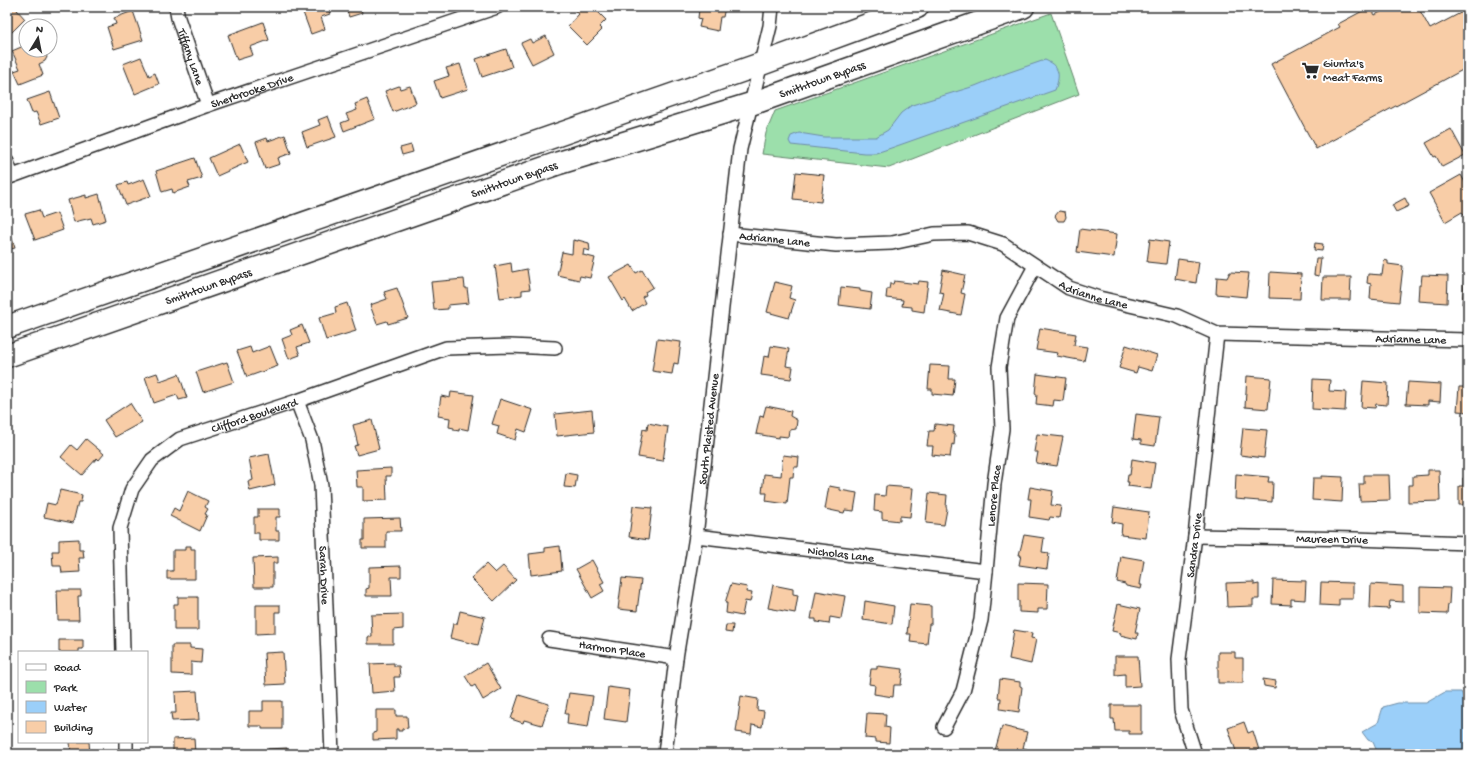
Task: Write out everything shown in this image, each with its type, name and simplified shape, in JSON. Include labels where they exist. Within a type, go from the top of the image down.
[{"type":"highway","points":[[7,328],[760,64],[917,7]]},
{"type":"highway","name":"Smithtown Bypass","points":[[7,356],[559,163],[751,104],[1023,7]]},
{"type":"street","name":"Tiffany Lane","points":[[176,7],[178,18],[208,105]]},
{"type":"street","name":"Sherbrooke Drive","points":[[9,177],[208,105],[497,7]]},
{"type":"street","name":"South Plaisted Avenue","points":[[665,754],[676,658],[696,536],[740,149],[770,26],[772,7]]},
{"type":"street","points":[[7,162],[9,177]]},
{"type":"street","name":"Adrianne Lane","points":[[730,234],[836,245],[892,243],[934,234],[968,233],[1003,244],[1069,288],[1099,298],[1177,316],[1217,334],[1468,340]]},
{"type":"street","name":"Lenore Place","points":[[944,727],[963,691],[980,620],[994,484],[1002,429],[999,367],[1007,318],[1035,266]]},
{"type":"street","name":"Sandra Drive","points":[[1195,754],[1181,710],[1179,659],[1195,536],[1217,334]]},
{"type":"street","name":"Clifford Boulevard","points":[[123,651],[120,528],[132,490],[152,460],[180,439],[297,401],[446,348],[510,346],[555,348]]},
{"type":"street","name":"Sarah Drive","points":[[297,401],[312,440],[321,485],[332,754]]},
{"type":"street","name":"Nicholas Lane","points":[[696,536],[986,571]]},
{"type":"street","name":"Maureen Drive","points":[[1195,536],[1468,543]]},
{"type":"street","name":"Harmon Place","points":[[549,639],[676,658]]},
{"type":"street","points":[[126,743],[126,754]]},
{"type":"green space","points":[[1051,13],[1079,94],[889,168],[762,154],[766,133],[775,111]]},
{"type":"water","points":[[1045,60],[1054,66],[1058,72],[1058,80],[1055,90],[876,153],[791,145],[789,141],[791,136],[799,133],[824,137],[876,137],[888,130],[901,113],[912,105],[975,86]]},
{"type":"water","points":[[1445,692],[1461,692],[1468,704],[1468,754],[1378,754],[1373,742],[1368,740],[1362,732],[1378,723],[1383,707],[1398,703],[1426,703]]},
{"type":"building","points":[[7,7],[20,7],[17,10],[24,18],[18,18],[18,26],[7,37]]},
{"type":"building","points":[[301,7],[328,7],[330,14],[321,17],[325,29],[311,34]]},
{"type":"building","points":[[346,7],[365,7],[361,8],[362,13],[349,17]]},
{"type":"building","points":[[575,7],[593,7],[606,20],[599,27],[602,30],[587,45],[568,26],[579,14],[573,9]]},
{"type":"building","points":[[706,7],[725,7],[723,17],[720,17],[718,31],[699,27],[701,19],[698,18],[699,9],[705,10]]},
{"type":"building","points":[[1370,7],[1375,15],[1390,7],[1418,7],[1430,29],[1468,9],[1468,67],[1316,149],[1271,64],[1340,27],[1338,24]]},
{"type":"building","points":[[133,11],[143,40],[114,49],[107,27],[116,24],[114,18]]},
{"type":"building","points":[[263,22],[269,40],[250,47],[253,55],[237,60],[228,35]]},
{"type":"building","points":[[546,36],[554,53],[532,64],[521,43],[530,39],[532,43]]},
{"type":"building","points":[[18,48],[18,58],[46,58],[45,61],[39,64],[43,75],[20,84],[14,71],[20,69],[12,51]]},
{"type":"building","points":[[506,49],[512,67],[482,77],[476,59]]},
{"type":"building","points":[[141,57],[149,76],[155,73],[159,84],[135,94],[123,64]]},
{"type":"building","points":[[460,64],[468,89],[440,98],[434,81],[449,76],[446,68]]},
{"type":"building","points":[[399,86],[400,89],[410,86],[416,103],[393,112],[385,91]]},
{"type":"building","points":[[50,92],[59,118],[41,124],[36,112],[32,113],[27,100]]},
{"type":"building","points":[[367,99],[375,119],[344,131],[341,123],[349,120],[346,114],[357,110],[355,104]]},
{"type":"building","points":[[328,116],[336,137],[307,147],[302,132],[320,125],[318,120]]},
{"type":"building","points":[[1451,129],[1465,155],[1442,167],[1426,143]]},
{"type":"building","points":[[285,135],[291,153],[278,158],[280,164],[265,169],[256,142],[267,138],[268,141]]},
{"type":"building","points":[[240,144],[248,162],[217,176],[209,158]]},
{"type":"building","points":[[411,145],[413,152],[402,155],[400,148]]},
{"type":"building","points":[[195,158],[202,178],[188,182],[190,187],[173,193],[172,189],[162,192],[156,171]]},
{"type":"building","points":[[796,172],[824,175],[821,202],[793,199]]},
{"type":"building","points":[[1461,175],[1466,184],[1468,183],[1468,222],[1462,212],[1445,222],[1429,193]]},
{"type":"building","points":[[144,179],[151,196],[126,205],[118,185],[127,182],[128,185]]},
{"type":"building","points":[[99,194],[106,220],[93,224],[91,218],[74,222],[68,200],[86,195],[86,198]]},
{"type":"building","points":[[1405,198],[1409,206],[1396,212],[1392,205]]},
{"type":"building","points":[[39,210],[42,218],[57,213],[63,230],[35,240],[25,214]]},
{"type":"building","points":[[1059,211],[1065,212],[1066,217],[1064,221],[1058,221],[1055,216]]},
{"type":"building","points":[[9,229],[15,248],[7,250],[7,230]]},
{"type":"building","points":[[1080,229],[1117,234],[1114,257],[1077,252]]},
{"type":"building","points":[[1150,239],[1169,242],[1166,264],[1147,262]]},
{"type":"building","points":[[573,240],[589,243],[590,251],[584,249],[583,255],[595,258],[590,278],[580,276],[579,280],[557,275],[562,252],[572,254]]},
{"type":"building","points":[[1315,243],[1323,244],[1322,251],[1314,250]]},
{"type":"building","points":[[1316,258],[1321,258],[1319,276],[1314,275]]},
{"type":"building","points":[[1178,259],[1199,262],[1196,283],[1175,279]]},
{"type":"building","points":[[1384,260],[1388,261],[1388,264],[1403,266],[1399,302],[1370,299],[1371,284],[1367,283],[1368,274],[1382,275]]},
{"type":"building","points":[[511,263],[512,272],[527,269],[530,289],[522,290],[522,295],[500,298],[495,266]]},
{"type":"building","points":[[631,265],[636,273],[642,270],[653,287],[645,292],[646,295],[642,297],[645,303],[632,311],[625,299],[623,301],[609,277]]},
{"type":"building","points":[[943,270],[965,275],[961,293],[965,294],[961,315],[940,311],[944,293],[939,292]]},
{"type":"building","points":[[1230,272],[1249,273],[1246,297],[1216,294],[1217,277],[1227,278]]},
{"type":"building","points":[[1270,272],[1301,274],[1300,299],[1269,298]]},
{"type":"building","points":[[1465,272],[1468,273],[1468,304],[1462,304]]},
{"type":"building","points":[[1422,275],[1448,276],[1447,303],[1418,301],[1419,285],[1421,285]]},
{"type":"building","points":[[1323,277],[1351,277],[1350,300],[1322,300]]},
{"type":"building","points":[[464,279],[469,303],[448,305],[448,309],[434,310],[431,282]]},
{"type":"building","points":[[894,281],[918,284],[919,281],[928,282],[924,312],[912,310],[912,307],[902,306],[903,300],[886,298],[887,289],[889,289],[890,284],[893,284]]},
{"type":"building","points":[[775,282],[792,286],[789,298],[795,300],[789,318],[767,312]]},
{"type":"building","points":[[841,287],[860,289],[860,291],[872,293],[870,309],[839,305]]},
{"type":"building","points":[[397,288],[408,318],[388,324],[387,321],[377,324],[370,305],[387,299],[384,292]]},
{"type":"building","points":[[347,303],[356,331],[326,340],[319,318],[336,313],[335,307]]},
{"type":"building","points":[[302,325],[309,343],[297,347],[300,355],[289,359],[282,339],[292,335],[290,330]]},
{"type":"building","points":[[1040,328],[1076,334],[1074,345],[1087,347],[1084,361],[1057,356],[1058,353],[1036,350]]},
{"type":"building","points":[[657,339],[681,342],[678,364],[674,363],[672,374],[652,371]]},
{"type":"building","points":[[1126,345],[1157,355],[1152,371],[1138,367],[1136,373],[1119,368]]},
{"type":"building","points":[[270,346],[278,366],[247,377],[237,351],[250,347],[252,353]]},
{"type":"building","points":[[771,346],[789,349],[786,366],[793,367],[791,379],[761,375],[764,356],[769,357]]},
{"type":"building","points":[[227,362],[234,382],[203,392],[196,372]]},
{"type":"building","points":[[930,365],[950,366],[949,379],[955,379],[953,396],[932,394],[932,389],[928,389]]},
{"type":"building","points":[[157,373],[160,381],[179,374],[187,398],[179,400],[177,395],[154,403],[145,377]]},
{"type":"building","points":[[1037,374],[1066,378],[1063,401],[1054,400],[1053,406],[1036,404],[1037,394],[1035,394]]},
{"type":"building","points":[[1247,376],[1271,378],[1268,409],[1245,407]]},
{"type":"building","points":[[1313,379],[1330,380],[1329,391],[1346,392],[1345,411],[1312,409]]},
{"type":"building","points":[[1363,381],[1388,383],[1387,405],[1376,404],[1375,408],[1361,407]]},
{"type":"building","points":[[1408,382],[1441,384],[1440,402],[1428,401],[1428,405],[1406,404]]},
{"type":"building","points":[[1459,387],[1468,387],[1468,412],[1457,411]]},
{"type":"building","points":[[451,392],[474,395],[468,430],[459,428],[459,431],[454,430],[454,428],[449,427],[450,418],[438,416],[441,396],[450,398]]},
{"type":"building","points":[[500,399],[533,410],[526,432],[518,429],[515,440],[497,434],[499,426],[492,424]]},
{"type":"building","points":[[130,403],[142,422],[115,437],[104,420]]},
{"type":"building","points":[[766,406],[791,411],[790,416],[797,420],[796,429],[789,430],[788,437],[779,436],[779,438],[756,434],[760,416],[763,417]]},
{"type":"building","points":[[592,410],[594,432],[557,436],[555,414]]},
{"type":"building","points":[[1136,414],[1159,417],[1155,446],[1141,444],[1141,440],[1133,439]]},
{"type":"building","points":[[372,420],[379,449],[357,455],[354,446],[358,445],[353,425]]},
{"type":"building","points":[[648,423],[668,427],[663,461],[638,457],[643,429],[647,430]]},
{"type":"building","points":[[935,424],[954,426],[954,445],[952,444],[950,457],[932,455],[933,446],[927,446],[929,431],[934,431]]},
{"type":"building","points":[[1243,428],[1267,430],[1264,458],[1240,455]]},
{"type":"building","points":[[1037,434],[1063,437],[1057,466],[1036,463],[1038,452],[1034,452]]},
{"type":"building","points":[[86,439],[104,454],[99,460],[97,458],[82,475],[61,457],[71,445],[77,450]]},
{"type":"building","points":[[269,454],[275,485],[250,491],[248,482],[253,480],[249,458]]},
{"type":"building","points":[[783,455],[799,457],[798,467],[794,467],[793,477],[790,477],[787,504],[766,501],[767,493],[762,493],[764,474],[781,476]]},
{"type":"building","points":[[1132,459],[1155,463],[1151,489],[1128,486],[1128,475],[1130,475]]},
{"type":"building","points":[[391,468],[391,476],[386,476],[387,500],[363,501],[363,487],[357,487],[356,470]]},
{"type":"building","points":[[1428,470],[1439,470],[1440,501],[1408,502],[1408,485],[1413,485],[1413,476],[1428,475]]},
{"type":"building","points":[[566,473],[577,475],[575,488],[564,487]]},
{"type":"building","points":[[1236,474],[1269,477],[1268,482],[1273,482],[1272,502],[1235,499]]},
{"type":"building","points":[[1364,475],[1389,475],[1390,500],[1360,501],[1359,484],[1364,484]]},
{"type":"building","points":[[1322,476],[1343,477],[1342,502],[1312,500],[1313,478],[1322,478]]},
{"type":"building","points":[[1463,478],[1468,478],[1468,505],[1459,505],[1459,486],[1463,486]]},
{"type":"building","points":[[829,486],[840,488],[840,490],[857,493],[854,511],[845,510],[844,513],[825,509]]},
{"type":"building","points":[[886,486],[913,488],[910,517],[900,516],[900,521],[882,519],[882,512],[874,511],[875,495],[885,496]]},
{"type":"building","points":[[1030,487],[1053,491],[1051,505],[1061,506],[1059,518],[1050,517],[1049,520],[1029,517],[1031,499],[1028,499]]},
{"type":"building","points":[[60,490],[82,495],[81,502],[78,502],[73,523],[44,517],[47,503],[56,505]]},
{"type":"building","points":[[188,491],[208,501],[205,507],[208,509],[205,514],[207,515],[200,531],[170,516],[174,508],[179,511]]},
{"type":"building","points":[[929,493],[947,495],[947,509],[944,525],[926,523]]},
{"type":"building","points":[[633,506],[652,508],[648,540],[629,537]]},
{"type":"building","points":[[1114,507],[1149,512],[1146,538],[1121,535],[1122,524],[1112,522]]},
{"type":"building","points":[[258,509],[280,509],[280,517],[276,517],[276,531],[279,531],[279,540],[259,540],[259,533],[254,533],[254,517],[258,517]]},
{"type":"building","points":[[400,518],[401,531],[386,531],[386,548],[362,548],[362,540],[364,540],[364,519]]},
{"type":"building","points":[[1024,535],[1044,538],[1042,552],[1049,553],[1047,569],[1019,565],[1021,555],[1019,555]]},
{"type":"building","points":[[79,539],[79,550],[83,550],[84,558],[79,558],[80,572],[62,573],[61,566],[53,566],[52,551],[59,551],[59,540]]},
{"type":"building","points":[[185,546],[191,546],[191,549],[195,549],[195,579],[167,579],[167,571],[173,571],[173,550],[185,550]]},
{"type":"building","points":[[560,546],[562,571],[531,575],[529,554],[545,552],[545,548]]},
{"type":"building","points":[[1121,556],[1144,560],[1140,585],[1142,585],[1141,589],[1126,586],[1125,584],[1117,582]]},
{"type":"building","points":[[278,557],[278,563],[273,563],[273,587],[254,587],[253,558]]},
{"type":"building","points":[[592,560],[604,582],[600,584],[604,591],[592,598],[576,569]]},
{"type":"building","points":[[486,564],[495,573],[503,566],[516,580],[494,601],[471,578]]},
{"type":"building","points":[[401,566],[401,577],[391,577],[392,596],[366,596],[366,589],[369,588],[369,567]]},
{"type":"building","points":[[622,578],[641,580],[637,611],[618,609]]},
{"type":"building","points":[[1273,580],[1306,581],[1305,600],[1291,599],[1291,605],[1272,604]]},
{"type":"building","points":[[1254,582],[1254,585],[1259,584],[1259,599],[1253,599],[1253,606],[1227,607],[1226,583]]},
{"type":"building","points":[[1321,582],[1353,583],[1353,599],[1339,599],[1339,606],[1320,605]]},
{"type":"building","points":[[1018,583],[1048,584],[1047,609],[1038,609],[1038,613],[1019,612]]},
{"type":"building","points":[[731,584],[747,587],[746,592],[752,593],[750,602],[745,601],[742,616],[726,613],[727,603],[725,603]]},
{"type":"building","points":[[1371,584],[1403,586],[1403,602],[1390,601],[1389,609],[1370,608]]},
{"type":"building","points":[[773,585],[793,589],[793,594],[798,595],[795,613],[768,608]]},
{"type":"building","points":[[1420,587],[1450,588],[1447,614],[1420,613]]},
{"type":"building","points":[[57,590],[81,590],[81,596],[78,596],[79,620],[58,620]]},
{"type":"building","points":[[816,591],[845,596],[841,619],[830,617],[829,624],[816,622],[816,619],[811,619]]},
{"type":"building","points":[[178,597],[198,597],[198,630],[174,630],[174,604],[178,604]]},
{"type":"building","points":[[865,601],[894,606],[892,624],[863,620]]},
{"type":"building","points":[[910,604],[931,606],[931,624],[929,624],[927,644],[910,642],[911,634],[907,634]]},
{"type":"building","points":[[1118,604],[1140,609],[1135,633],[1138,633],[1137,639],[1120,635],[1121,633],[1112,631]]},
{"type":"building","points":[[256,605],[280,605],[280,612],[275,612],[275,633],[256,634]]},
{"type":"building","points":[[460,611],[485,617],[478,645],[450,638],[453,624],[457,624]]},
{"type":"building","points":[[403,614],[403,629],[393,630],[393,644],[368,644],[368,637],[372,637],[371,615]]},
{"type":"building","points":[[726,625],[733,625],[732,633],[725,632]]},
{"type":"building","points":[[1014,630],[1032,633],[1031,638],[1036,639],[1031,664],[1009,659]]},
{"type":"building","points":[[59,640],[83,640],[83,649],[79,649],[79,651],[59,651]]},
{"type":"building","points":[[172,645],[190,645],[190,648],[202,649],[201,663],[191,662],[191,675],[172,674]]},
{"type":"building","points":[[283,652],[285,684],[266,685],[264,653]]},
{"type":"building","points":[[1218,652],[1235,652],[1235,658],[1243,658],[1243,683],[1218,683]]},
{"type":"building","points":[[1115,656],[1138,656],[1140,686],[1125,687],[1125,674],[1115,675]]},
{"type":"building","points":[[394,663],[394,666],[399,666],[400,677],[394,677],[395,691],[372,693],[370,664]]},
{"type":"building","points":[[486,663],[501,689],[483,700],[475,685],[472,687],[465,676]]},
{"type":"building","points":[[877,666],[903,669],[901,685],[894,685],[893,697],[874,694],[875,685],[869,684],[871,669],[877,669]]},
{"type":"building","points":[[1000,679],[1020,682],[1020,686],[1022,687],[1019,712],[1000,709],[1001,698],[998,698]]},
{"type":"building","points":[[1263,679],[1276,681],[1275,688],[1264,686]]},
{"type":"building","points":[[608,687],[630,690],[626,722],[604,719]]},
{"type":"building","points":[[197,691],[199,720],[172,721],[171,713],[176,713],[175,692]]},
{"type":"building","points":[[569,693],[593,696],[588,727],[567,724],[568,714],[565,714]]},
{"type":"building","points":[[519,695],[549,704],[542,725],[524,720],[523,723],[511,719]]},
{"type":"building","points":[[741,696],[758,699],[757,710],[764,711],[762,727],[752,725],[751,734],[736,732]]},
{"type":"building","points":[[263,701],[282,701],[282,729],[262,729],[262,726],[249,726],[249,711],[263,711]]},
{"type":"building","points":[[1111,705],[1141,705],[1141,734],[1129,734],[1129,731],[1115,731],[1114,719],[1111,719]]},
{"type":"building","points":[[376,710],[396,710],[396,716],[407,716],[408,728],[402,729],[402,731],[398,731],[398,729],[396,729],[396,739],[373,740],[373,733],[376,732]]},
{"type":"building","points":[[867,713],[886,714],[885,727],[890,728],[889,743],[876,742],[876,739],[865,738]]},
{"type":"building","points":[[1244,722],[1248,733],[1253,731],[1259,750],[1247,754],[1237,754],[1228,728]]},
{"type":"building","points":[[1002,726],[1027,732],[1023,748],[1027,749],[1026,754],[994,754]]},
{"type":"building","points":[[194,738],[195,754],[173,754],[173,739]]},
{"type":"building","points":[[70,743],[89,743],[90,754],[71,754]]},
{"type":"building","points":[[287,748],[287,754],[268,754],[268,749]]},
{"type":"place","name":"Giunta's Meat Farms","points":[[1310,70]]}]
